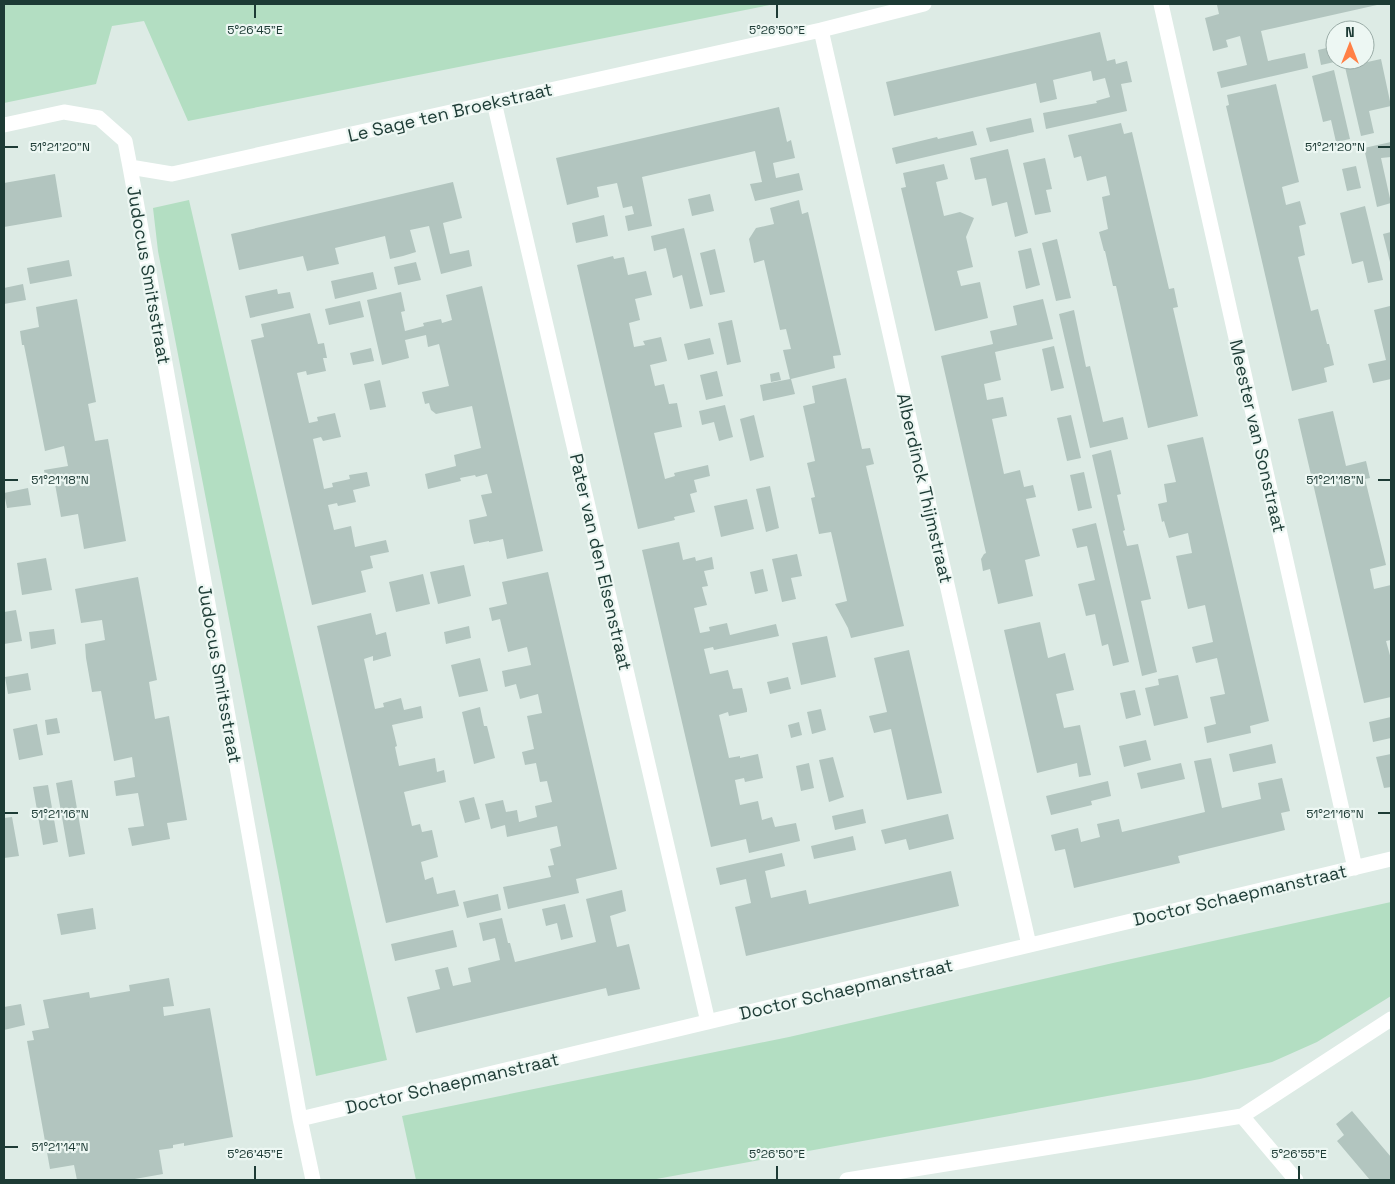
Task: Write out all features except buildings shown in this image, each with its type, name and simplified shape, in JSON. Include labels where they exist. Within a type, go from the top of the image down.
[{"type":"street","name":"Le Sage ten Broekstraat","points":[[130,168],[172,174],[821,30],[924,4]]},
{"type":"street","name":"Meester van Sonstraat","points":[[1161,4],[1354,868]]},
{"type":"street","name":"Alberdinck Thijmstraat","points":[[821,30],[1029,945]]},
{"type":"street","name":"Pater van den Elsenstraat","points":[[494,102],[708,1022]]},
{"type":"street","points":[[4,124],[64,112],[99,118],[125,141],[130,168]]},
{"type":"street","name":"Judocus Smitsstraat","points":[[130,168],[300,1119],[313,1180]]},
{"type":"street","name":"Doctor Schaepmanstraat","points":[[300,1119],[1391,859]]},
{"type":"street","points":[[847,1180],[1242,1116],[1391,1020]]},
{"type":"street","points":[[1242,1116],[1296,1180]]},
{"type":"green space","points":[[4,4],[775,4],[188,121],[144,21],[112,26],[96,84],[4,103]]},
{"type":"green space","points":[[189,200],[387,1060],[316,1076],[158,251],[153,208]]},
{"type":"green space","points":[[1391,902],[1391,996],[1317,1042],[1272,1062],[1200,1079],[651,1180],[416,1180],[402,1116],[789,1037]]}]
